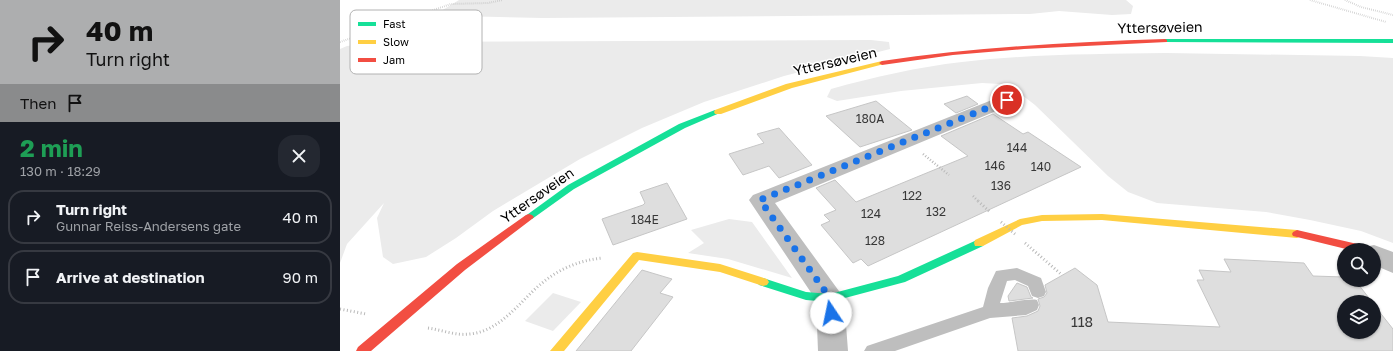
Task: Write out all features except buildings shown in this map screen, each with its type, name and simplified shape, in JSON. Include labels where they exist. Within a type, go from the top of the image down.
[{"type":"main road","name":"Yttersøveien","points":[[362,351],[461,267],[571,187],[682,126],[789,86],[883,64],[958,52],[1111,42],[1260,40],[1393,41]]},
{"type":"main road","points":[[556,351],[638,256],[720,268],[806,296],[830,298],[901,279],[1020,222],[1042,218],[1102,217],[1298,234],[1337,243]]},
{"type":"street","points":[[833,351],[830,298],[760,200],[1007,100]]},
{"type":"street","points":[[1381,257],[1393,263]]},
{"type":"lane","points":[[873,351],[990,311],[1026,308],[1034,298],[1035,282],[1017,274],[1002,275],[996,288],[990,311]]},
{"type":"path","points":[[435,10],[451,4],[488,3],[503,0]]},
{"type":"path","points":[[1310,0],[1389,23]]},
{"type":"path","points":[[1345,0],[1376,11],[1393,15]]},
{"type":"path","points":[[340,42],[350,39]]},
{"type":"path","points":[[907,140],[949,175]]},
{"type":"path","points":[[973,196],[1062,275]]},
{"type":"path","points":[[426,328],[471,334],[491,327],[513,312],[542,283],[562,269],[595,258],[638,256]]},
{"type":"path","points":[[340,309],[372,316]]},
{"type":"shaded area","points":[[459,0],[1126,0],[1133,6],[1131,14],[1112,15],[1059,11],[1030,14],[543,18],[482,17],[482,10],[443,10]]},
{"type":"shaded area","points":[[871,40],[889,42],[890,49],[784,76],[704,102],[642,128],[580,159],[493,211],[456,238],[426,257],[393,264],[383,257],[377,218],[384,203],[347,244],[340,263],[340,49],[350,46],[350,74],[482,74],[482,42]]},
{"type":"shaded area","points":[[1166,53],[1360,56],[1393,58],[1393,243],[1361,231],[1310,220],[1266,212],[1157,203],[1128,192],[1108,176],[1035,105],[1014,89],[1000,84],[982,83],[901,91],[837,101],[827,97],[831,89],[863,80],[946,64],[987,59],[1038,56]]},
{"type":"shaded area","points":[[729,219],[752,222],[792,278],[728,259],[688,253],[704,243],[691,230]]},
{"type":"shaded area","points":[[553,293],[581,302],[553,331],[525,321]]},
{"type":"traffic: fast","points":[[1165,41],[1393,41]]},
{"type":"traffic: fast","points":[[529,217],[571,187],[682,126],[718,112]]},
{"type":"traffic: fast","points":[[763,282],[806,296],[830,298],[901,279],[979,243]]},
{"type":"traffic: slow","points":[[718,112],[789,86],[882,63]]},
{"type":"traffic: slow","points":[[979,243],[1020,222],[1042,218],[1102,217],[1297,234]]},
{"type":"traffic: slow","points":[[556,351],[637,256],[720,268],[763,282]]},
{"type":"traffic: jam","points":[[882,63],[1024,47],[1165,41]]},
{"type":"traffic: jam","points":[[362,351],[461,267],[529,217]]},
{"type":"traffic: jam","points":[[1297,234],[1337,243]]},
{"type":"route","points":[[831,313],[830,298],[760,200],[1007,100]]}]
